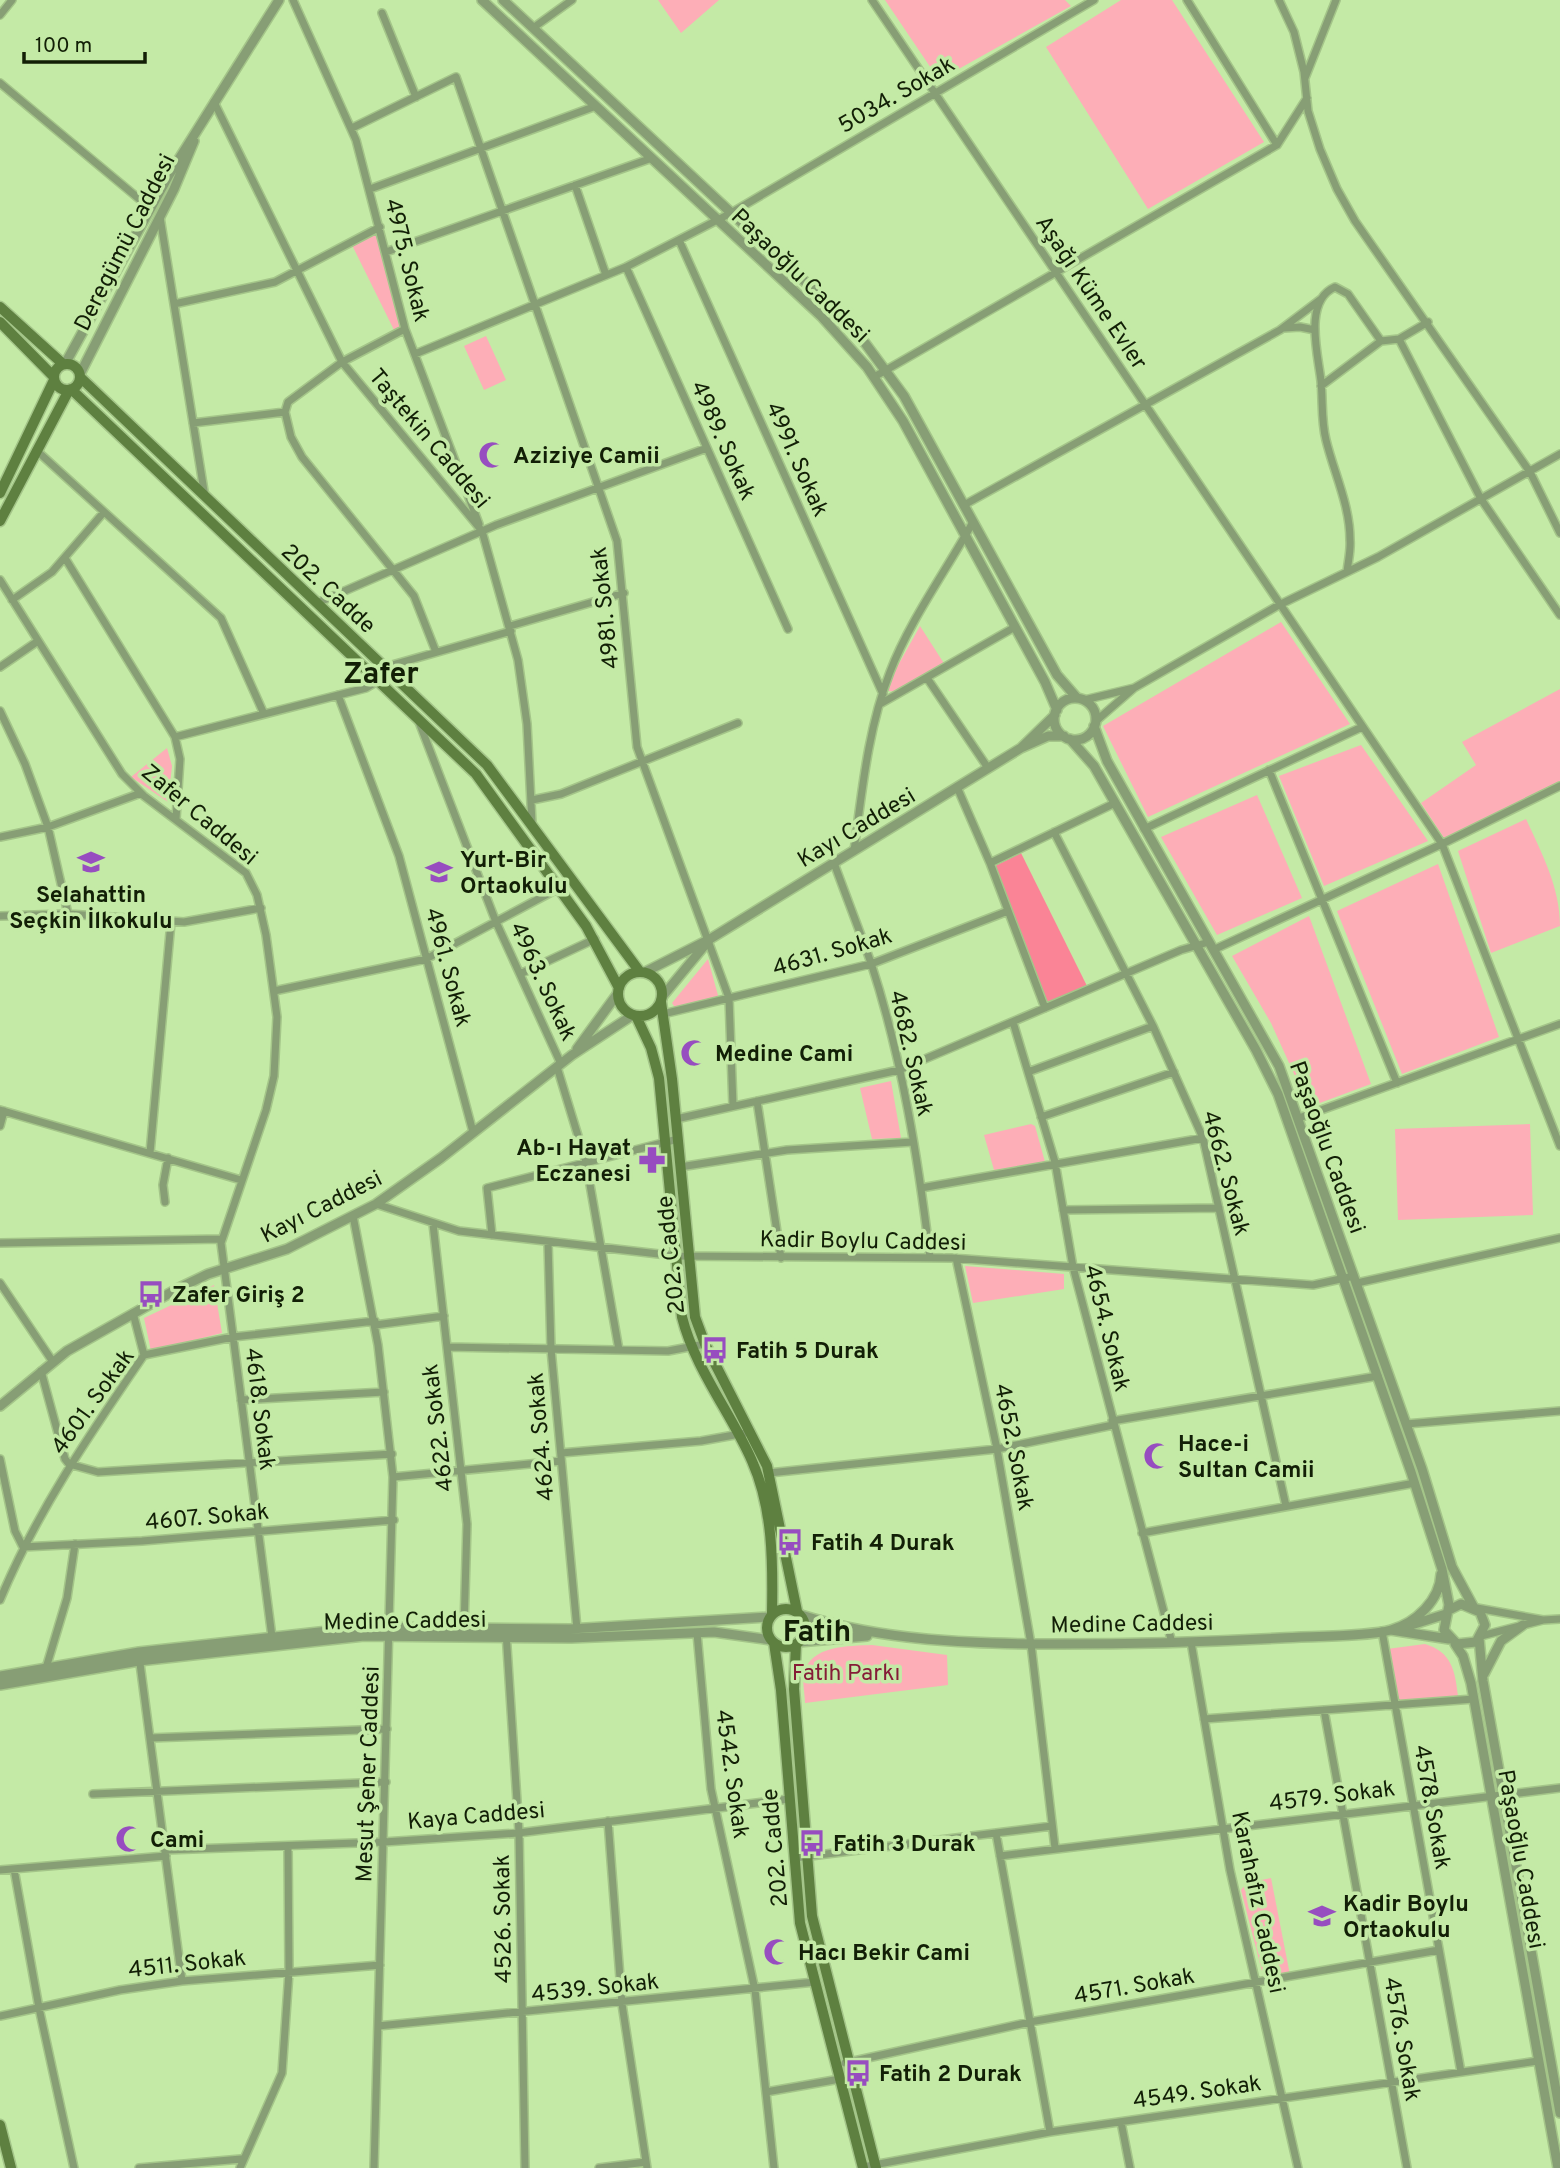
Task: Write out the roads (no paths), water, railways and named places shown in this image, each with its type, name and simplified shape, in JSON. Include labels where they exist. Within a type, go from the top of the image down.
[{"type":"main road","points":[[0,307],[64,364],[73,365],[80,376],[36,450],[0,521]]},
{"type":"main road","points":[[0,322],[61,388],[70,390]]},
{"type":"main road","points":[[0,493],[56,370],[64,364]]},
{"type":"main road","name":"202. Cadde","points":[[80,376],[487,765],[599,920],[642,972]]},
{"type":"main road","name":"202. Cadde","points":[[70,390],[488,788],[595,939],[619,990]]},
{"type":"main road","points":[[642,972],[660,983],[662,1000],[652,1013],[634,1015],[622,1006],[619,990],[627,976],[642,972]]},
{"type":"main road","name":"202. Cadde","points":[[662,1000],[695,1317],[705,1343],[769,1473],[799,1613]]},
{"type":"main road","name":"202. Cadde","points":[[634,1015],[657,1069],[682,1317],[693,1348],[757,1475],[765,1505],[772,1564],[771,1615]]},
{"type":"main road","points":[[785,1608],[799,1613],[805,1629],[797,1643],[787,1647],[772,1642],[766,1626],[771,1615],[785,1608]]},
{"type":"main road","name":"202. Cadde","points":[[772,1642],[781,1690],[800,1923],[863,2168]]},
{"type":"main road","name":"202. Cadde","points":[[797,1643],[794,1689],[812,1916],[876,2166]]},
{"type":"main road","points":[[0,2125],[11,2168]]},
{"type":"street","points":[[0,15],[12,0]]},
{"type":"street","name":"Deregümü Caddesi","points":[[64,364],[150,208],[278,0]]},
{"type":"street","name":"4975. Sokak","points":[[293,0],[352,128],[405,329],[482,531]]},
{"type":"street","name":"Paşaoğlu Caddesi","points":[[482,0],[821,316],[874,377],[903,421],[1049,689],[1056,713]]},
{"type":"street","name":"Paşaoğlu Caddesi","points":[[503,0],[831,306],[885,369],[916,416],[1057,675],[1081,699]]},
{"type":"street","points":[[533,28],[572,0]]},
{"type":"street","name":"Aşağı Küme Evler","points":[[872,0],[1442,844],[1516,1040],[1560,1146]]},
{"type":"street","name":"5034. Sokak","points":[[415,354],[626,267],[731,213],[1094,0]]},
{"type":"street","points":[[1187,0],[1277,145]]},
{"type":"street","points":[[1279,0],[1294,32],[1305,79],[1308,111],[1337,189],[1355,221],[1428,322],[1530,472],[1560,533]]},
{"type":"street","points":[[1305,79],[1336,0]]},
{"type":"street","points":[[352,128],[416,97],[382,13]]},
{"type":"street","name":"4981. Sokak","points":[[416,97],[456,77],[600,486],[620,550],[633,718],[641,763],[710,939],[729,998],[733,1107]]},
{"type":"street","points":[[0,83],[150,208]]},
{"type":"street","points":[[874,377],[1277,145],[1307,98]]},
{"type":"street","name":"Taştekin Caddesi","points":[[214,103],[342,362],[482,531],[511,629],[524,697],[532,824]]},
{"type":"street","points":[[370,190],[596,106]]},
{"type":"street","name":"Deregümü Caddesi","points":[[80,376],[184,169],[200,127]]},
{"type":"street","points":[[386,252],[652,158]]},
{"type":"street","points":[[575,185],[606,275]]},
{"type":"street","points":[[160,217],[205,498]]},
{"type":"street","points":[[174,304],[271,283],[380,227]]},
{"type":"street","name":"4991. Sokak","points":[[679,240],[883,694]]},
{"type":"street","name":"4989. Sokak","points":[[626,267],[788,629]]},
{"type":"street","points":[[964,505],[1280,330],[1332,288],[1342,288],[1381,341]]},
{"type":"street","points":[[1321,299],[1315,330],[1322,420],[1343,493],[1350,540],[1347,572]]},
{"type":"street","points":[[1321,386],[1381,341],[1399,339],[1428,322]]},
{"type":"street","points":[[1280,330],[1300,327],[1315,330]]},
{"type":"street","points":[[405,329],[342,362],[288,402],[285,412],[291,437],[302,457],[418,602],[436,652]]},
{"type":"street","points":[[1399,339],[1481,499],[1560,615]]},
{"type":"street","points":[[193,423],[285,412]]},
{"type":"street","points":[[317,603],[482,531],[707,448]]},
{"type":"street","points":[[36,450],[225,624],[264,714]]},
{"type":"street","points":[[1134,688],[1064,701],[1056,713],[1056,726],[1067,738],[1083,738],[1095,723],[1134,688],[1279,605],[1347,572],[1560,454]]},
{"type":"street","points":[[12,600],[52,572],[104,512]]},
{"type":"street","points":[[853,850],[867,760],[880,704],[896,658],[973,522]]},
{"type":"street","points":[[65,558],[175,737],[180,759],[176,819]]},
{"type":"street","name":"Zafer Caddesi","points":[[0,580],[119,769],[141,793],[237,864],[252,883],[261,908],[274,990],[278,1037],[274,1076],[266,1110],[221,1239],[224,1269]]},
{"type":"street","points":[[175,737],[379,682],[388,670],[436,652],[624,593]]},
{"type":"street","points":[[880,704],[1015,627]]},
{"type":"street","points":[[0,667],[38,641]]},
{"type":"street","points":[[927,678],[988,768]]},
{"type":"street","name":"4961. Sokak","points":[[338,695],[391,832],[474,1132]]},
{"type":"street","points":[[1081,699],[1094,710],[1095,723]]},
{"type":"street","points":[[0,711],[25,764],[48,827],[68,914]]},
{"type":"street","name":"Kayı Caddesi","points":[[1021,748],[1056,713]]},
{"type":"street","name":"4963. Sokak","points":[[417,718],[496,922],[559,1065],[586,1162],[619,1350]]},
{"type":"street","points":[[532,800],[555,796],[738,723]]},
{"type":"street","name":"Paşaoğlu Caddesi","points":[[1095,723],[1102,752],[1279,1066],[1356,1279],[1452,1567],[1475,1607]]},
{"type":"street","points":[[1144,829],[1362,727]]},
{"type":"street","name":"Kayı Caddesi","points":[[642,972],[710,939],[1021,748],[1048,736],[1067,738]]},
{"type":"street","name":"Paşaoğlu Caddesi","points":[[1067,738],[1089,759],[1273,1083],[1415,1483],[1442,1569],[1448,1612]]},
{"type":"street","points":[[1269,770],[1398,1083]]},
{"type":"street","points":[[676,1119],[899,1070],[1196,945],[1211,946],[1322,899],[1560,786]]},
{"type":"street","points":[[957,787],[990,863],[1045,1008]]},
{"type":"street","points":[[0,837],[48,827],[141,793]]},
{"type":"street","points":[[990,863],[1115,803]]},
{"type":"street","name":"4662. Sokak","points":[[1054,832],[1153,1026],[1203,1138],[1286,1506]]},
{"type":"street","name":"4682. Sokak","points":[[834,863],[871,964],[899,1070],[921,1188],[930,1257]]},
{"type":"street","points":[[274,990],[426,959],[559,888]]},
{"type":"street","points":[[0,916],[68,914],[171,922],[195,921],[261,908]]},
{"type":"street","name":"4631. Sokak","points":[[663,1014],[871,964],[1008,911]]},
{"type":"street","points":[[150,1153],[171,922]]},
{"type":"street","points":[[520,974],[595,939]]},
{"type":"street","name":"Kayı Caddesi","points":[[662,1000],[710,939]]},
{"type":"street","name":"Kayı Caddesi","points":[[572,1055],[619,990]]},
{"type":"street","name":"Kayı Caddesi","points":[[0,1406],[53,1362],[133,1313],[194,1280],[274,1254],[376,1203],[474,1132],[572,1055],[634,1015]]},
{"type":"street","name":"4654. Sokak","points":[[1013,1022],[1055,1164],[1073,1267],[1172,1643]]},
{"type":"street","points":[[1299,1118],[1560,1024]]},
{"type":"street","points":[[1028,1072],[1153,1026]]},
{"type":"street","points":[[1041,1117],[1174,1072]]},
{"type":"street","points":[[757,1101],[781,1258]]},
{"type":"street","points":[[0,1126],[2,1110],[241,1180]]},
{"type":"street","points":[[921,1188],[1203,1138]]},
{"type":"street","points":[[492,1235],[487,1188],[678,1139]]},
{"type":"street","points":[[680,1167],[766,1152],[913,1142]]},
{"type":"street","points":[[165,1202],[163,1185],[168,1158]]},
{"type":"street","name":"Kadir Boylu Caddesi","points":[[376,1203],[433,1224],[492,1235],[676,1256],[956,1258],[1313,1284],[1356,1279],[1560,1238]]},
{"type":"street","points":[[1063,1210],[1219,1208]]},
{"type":"street","name":"Mesut Şener Caddesi","points":[[353,1216],[375,1323],[392,1454],[394,1520],[374,2168]]},
{"type":"street","name":"4622. Sokak","points":[[433,1224],[467,1524],[464,1628]]},
{"type":"street","points":[[0,1243],[221,1239]]},
{"type":"street","name":"4624. Sokak","points":[[548,1242],[551,1349],[577,1629]]},
{"type":"street","name":"4652. Sokak","points":[[956,1258],[997,1448],[1031,1644],[1055,1848]]},
{"type":"street","name":"4618. Sokak","points":[[224,1269],[272,1637]]},
{"type":"street","points":[[0,1283],[53,1362]]},
{"type":"street","points":[[133,1313],[144,1355]]},
{"type":"street","name":"4601. Sokak","points":[[0,1600],[23,1547],[69,1464],[144,1355],[233,1337],[444,1316]]},
{"type":"street","points":[[447,1348],[619,1350],[693,1348],[705,1343]]},
{"type":"street","points":[[41,1371],[63,1453],[69,1464],[99,1472],[392,1454]]},
{"type":"street","points":[[769,1473],[997,1448],[1112,1423],[1377,1376]]},
{"type":"street","points":[[241,1401],[384,1392]]},
{"type":"street","points":[[1406,1424],[1560,1411]]},
{"type":"street","points":[[393,1477],[701,1441],[751,1432]]},
{"type":"street","points":[[0,1459],[15,1531],[23,1547]]},
{"type":"street","points":[[1142,1533],[1415,1483]]},
{"type":"street","name":"4607. Sokak","points":[[23,1547],[394,1520]]},
{"type":"street","points":[[46,1668],[66,1598],[75,1544]]},
{"type":"street","points":[[1387,1630],[1414,1618],[1434,1599],[1440,1588],[1442,1569]]},
{"type":"street","points":[[1544,1620],[1461,1604],[1448,1612],[1444,1630],[1452,1641],[1469,1644],[1480,1637],[1523,1625],[1560,1619]]},
{"type":"street","points":[[1475,1607],[1484,1618],[1480,1637]]},
{"type":"street","name":"Medine Caddesi","points":[[797,1643],[873,1635],[1031,1644],[1172,1643],[1387,1630],[1448,1612]]},
{"type":"street","name":"Medine Caddesi","points":[[799,1613],[873,1635]]},
{"type":"street","name":"Medine Caddesi","points":[[0,1676],[139,1657],[391,1631],[506,1633],[771,1615]]},
{"type":"street","points":[[1483,1681],[1495,1648],[1523,1625]]},
{"type":"street","name":"Medine Caddesi","points":[[0,1685],[139,1657],[272,1637],[464,1628],[571,1638],[731,1633],[772,1642]]},
{"type":"street","name":"Medine Caddesi","points":[[1387,1630],[1452,1641]]},
{"type":"street","name":"4578. Sokak","points":[[1387,1630],[1395,1705],[1461,2072]]},
{"type":"street","name":"4526. Sokak","points":[[506,1633],[519,1832],[525,2168]]},
{"type":"street","name":"4542. Sokak","points":[[697,1633],[714,1808],[755,1990],[774,2168]]},
{"type":"street","name":"Paşaoğlu Caddesi","points":[[1480,1637],[1483,1681],[1556,2070],[1560,2113]]},
{"type":"street","name":"Paşaoğlu Caddesi","points":[[1452,1641],[1466,1666],[1474,1699],[1558,2168]]},
{"type":"street","name":"Karahafız Caddesi","points":[[1191,1642],[1223,1828],[1298,2168]]},
{"type":"street","points":[[139,1657],[182,1981]]},
{"type":"street","points":[[1204,1718],[1474,1699]]},
{"type":"street","name":"4576. Sokak","points":[[1324,1710],[1407,2168]]},
{"type":"street","points":[[150,1738],[387,1729]]},
{"type":"street","points":[[93,1794],[386,1782]]},
{"type":"street","name":"4579. Sokak","points":[[1000,1856],[1491,1794],[1560,1788]]},
{"type":"street","name":"Kaya Caddesi","points":[[0,1870],[165,1853],[519,1832],[789,1799]]},
{"type":"street","points":[[599,2168],[647,2165],[622,2004],[608,1821]]},
{"type":"street","points":[[794,1858],[1052,1826]]},
{"type":"street","points":[[996,1833],[1050,2132]]},
{"type":"street","points":[[240,2168],[241,2159],[281,2078],[289,1972],[288,1846]]},
{"type":"street","points":[[14,1869],[39,2008],[74,2168]]},
{"type":"street","name":"4571. Sokak","points":[[836,2066],[1030,2022],[1439,1950]]},
{"type":"street","name":"4511. Sokak","points":[[0,2016],[120,1990],[182,1981],[380,1965]]},
{"type":"street","name":"4539. Sokak","points":[[378,2026],[622,2004],[815,1982]]},
{"type":"street","name":"4549. Sokak","points":[[863,2168],[1050,2132],[1538,2061]]},
{"type":"street","points":[[766,2092],[840,2079]]},
{"type":"street","points":[[1121,2122],[1130,2168]]},
{"type":"street","points":[[139,2168],[241,2159]]},
{"type":"place","name":"Aziziye Camii","points":[[492,455]]},
{"type":"place","name":"Selahattin Seçkin İlkokulu","points":[[91,862]]},
{"type":"place","name":"Yurt-Bir Ortaokulu","points":[[439,872]]},
{"type":"place","name":"Medine Cami","points":[[694,1053]]},
{"type":"place","name":"Ab-ı Hayat Eczanesi","points":[[652,1160]]},
{"type":"place","name":"Zafer Giriş 2","points":[[151,1294]]},
{"type":"place","name":"Fatih 5 Durak","points":[[715,1350]]},
{"type":"place","name":"Hace-i Sultan Camii","points":[[1157,1456]]},
{"type":"place","name":"Fatih 4 Durak","points":[[790,1542]]},
{"type":"place","name":"Cami","points":[[129,1839]]},
{"type":"place","name":"Fatih 3 Durak","points":[[812,1843]]},
{"type":"place","name":"Kadir Boylu Ortaokulu","points":[[1322,1916]]},
{"type":"place","name":"Hacı Bekir Cami","points":[[777,1952]]},
{"type":"place","name":"Fatih 2 Durak","points":[[858,2073]]},
{"type":"district","name":"Zafer","points":[[381,673]]},
{"type":"district","name":"Fatih","points":[[817,1631]]},
{"type":"park label","name":"Fatih Parkı","points":[[846,1672]]}]
